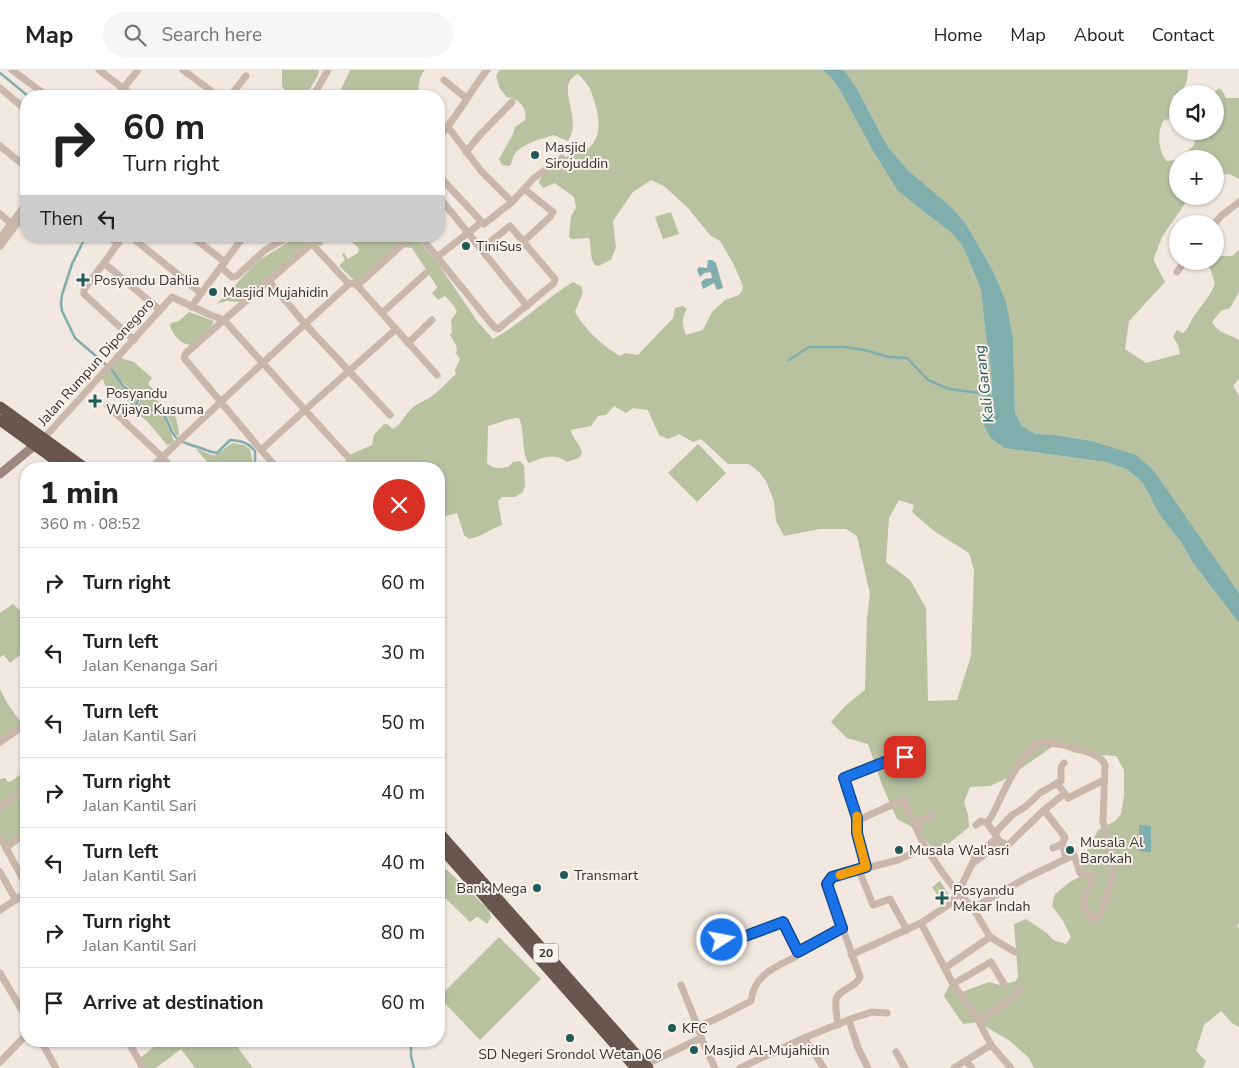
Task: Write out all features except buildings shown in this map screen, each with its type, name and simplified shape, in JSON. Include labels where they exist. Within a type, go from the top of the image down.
[{"type":"highway","points":[[0,407],[60,462]]},
{"type":"highway","points":[[0,420],[73,462]]},
{"type":"highway","name":"20","points":[[445,846],[643,1067]]},
{"type":"main road","points":[[0,474],[39,443]]},
{"type":"street","points":[[12,70],[39,90]]},
{"type":"street","points":[[99,70],[125,90]]},
{"type":"street","points":[[119,90],[132,70]]},
{"type":"street","points":[[118,90],[138,70]]},
{"type":"street","points":[[183,70],[210,90]]},
{"type":"street","points":[[317,90],[328,70]]},
{"type":"street","points":[[445,127],[487,70]]},
{"type":"street","points":[[235,90],[246,76]]},
{"type":"street","points":[[444,80],[466,98]]},
{"type":"street","points":[[0,88],[20,105]]},
{"type":"street","points":[[466,152],[478,136],[512,102]]},
{"type":"street","points":[[445,129],[481,171],[512,202]]},
{"type":"street","points":[[0,146],[20,162]]},
{"type":"street","points":[[437,257],[482,222],[484,224],[512,202],[534,178],[562,158]]},
{"type":"street","points":[[445,182],[482,222]]},
{"type":"street","points":[[524,189],[552,212],[550,217],[524,241]]},
{"type":"street","points":[[1222,215],[1239,202]]},
{"type":"street","points":[[445,204],[527,306]]},
{"type":"street","points":[[0,214],[13,225]]},
{"type":"street","points":[[0,246],[20,214]]},
{"type":"street","points":[[0,238],[20,218]]},
{"type":"street","points":[[425,242],[496,329],[527,306],[554,283],[555,279],[510,226],[481,249]]},
{"type":"street","points":[[116,242],[118,244],[84,289],[84,294],[134,340]]},
{"type":"street","points":[[137,242],[201,293]]},
{"type":"street","points":[[198,242],[223,265],[232,277],[237,276],[265,250],[279,242]]},
{"type":"street","points":[[191,306],[240,242]]},
{"type":"street","points":[[357,286],[404,243]]},
{"type":"street","points":[[272,462],[184,358],[186,353],[268,280],[312,244],[349,284]]},
{"type":"street","points":[[104,263],[160,310]]},
{"type":"street","points":[[382,313],[426,273]]},
{"type":"street","points":[[268,280],[305,324],[390,415]]},
{"type":"street","points":[[156,462],[262,361],[352,282],[437,375]]},
{"type":"street","name":"Jalan Rumpun Diponegoro","points":[[39,443],[172,297],[224,320]]},
{"type":"street","points":[[224,320],[347,456]]},
{"type":"street","points":[[408,343],[432,320]]},
{"type":"street","points":[[261,450],[396,329]]},
{"type":"street","points":[[107,405],[167,462]]},
{"type":"street","points":[[0,742],[20,728]]},
{"type":"street","points":[[973,908],[1066,858],[1074,856],[1080,873],[1092,876],[1092,883],[1085,895],[1084,902],[1088,915],[1094,919],[1102,912],[1113,873],[1103,821],[1105,762],[1098,756],[1075,749],[1041,743],[1035,745],[1011,777],[996,810],[987,823]]},
{"type":"street","points":[[1003,793],[1002,786],[1006,777],[1026,750]]},
{"type":"street","points":[[866,867],[857,833],[858,820],[844,778],[890,760],[905,757]]},
{"type":"street","points":[[996,838],[1012,815],[1026,807],[1040,793],[1061,782],[1061,769],[1064,763]]},
{"type":"street","points":[[1057,783],[1067,798],[1070,798],[1104,780]]},
{"type":"street","points":[[0,807],[20,792]]},
{"type":"street","points":[[996,838],[1006,845],[1009,844],[1044,810],[1064,794]]},
{"type":"street","points":[[858,820],[904,800],[923,843],[958,894],[973,908],[990,937],[1015,952]]},
{"type":"street","points":[[1044,810],[1065,837],[1062,844],[1066,858]]},
{"type":"street","points":[[838,1025],[837,996],[854,984],[860,977],[827,884],[832,877],[898,860],[909,855],[923,843],[918,823],[933,815]]},
{"type":"street","points":[[851,955],[921,923],[950,904],[958,894],[973,862],[979,860],[998,844],[987,823],[981,821],[976,825]]},
{"type":"street","points":[[0,836],[20,874]]},
{"type":"street","points":[[6,848],[20,837]]},
{"type":"street","points":[[1053,848],[1062,844]]},
{"type":"street","points":[[859,870],[873,904],[890,899],[907,930]]},
{"type":"street","points":[[0,872],[16,900]]},
{"type":"street","points":[[0,910],[20,897]]},
{"type":"street","points":[[722,940],[732,937],[740,938],[783,922],[798,952]]},
{"type":"street","points":[[921,923],[953,984],[979,1021],[990,1042],[1011,1068]]},
{"type":"street","points":[[698,1027],[751,1001],[752,991],[768,971],[797,956],[798,952],[842,928]]},
{"type":"street","points":[[945,968],[990,937]]},
{"type":"street","points":[[953,984],[990,962],[1004,984]]},
{"type":"street","points":[[0,973],[20,1007]]},
{"type":"street","points":[[682,985],[701,1038],[715,1068]]},
{"type":"street","points":[[979,1021],[1010,1000],[1022,988]]},
{"type":"street","points":[[740,1068],[804,1038],[849,1020],[872,1012],[887,1013]]},
{"type":"street","points":[[849,1020],[858,1048],[868,1068]]},
{"type":"street","points":[[643,1067],[701,1038]]},
{"type":"street","points":[[804,1038],[824,1068]]},
{"type":"street","points":[[1,1058],[20,1041]]},
{"type":"street","points":[[954,1068],[990,1042]]},
{"type":"street","points":[[44,1047],[54,1065],[45,1068]]},
{"type":"street","points":[[131,1047],[143,1068]]},
{"type":"street","points":[[896,1052],[905,1068]]},
{"type":"street","points":[[966,1061],[972,1068]]},
{"type":"green space","points":[[282,70],[319,70],[309,90],[284,90],[282,86]]},
{"type":"green space","points":[[350,70],[425,70],[421,76],[417,90],[341,90]]},
{"type":"green space","points":[[500,70],[822,70],[830,76],[841,92],[871,147],[931,216],[953,234],[963,247],[981,289],[991,370],[992,405],[985,425],[1004,448],[1106,462],[1128,470],[1143,483],[1159,514],[1180,541],[1193,563],[1239,623],[1239,922],[1237,927],[1239,928],[1239,1027],[1232,1023],[1221,1011],[1204,1025],[1196,1051],[1206,1061],[1203,1068],[1034,1068],[1029,1058],[1010,1041],[978,1022],[963,1024],[944,996],[950,984],[962,992],[989,982],[1000,985],[1016,981],[1018,976],[1014,924],[1026,919],[1047,933],[1053,940],[1066,944],[1071,937],[1063,921],[1052,906],[1055,894],[1081,876],[1082,861],[1098,830],[1115,821],[1121,814],[1124,795],[1124,770],[1116,756],[1076,753],[1055,745],[1007,778],[990,786],[970,787],[964,802],[969,827],[948,844],[933,850],[918,830],[897,819],[882,785],[868,744],[847,738],[831,722],[845,706],[865,690],[867,618],[870,594],[857,536],[846,529],[820,529],[784,536],[776,521],[774,501],[766,481],[759,472],[749,464],[728,464],[701,439],[693,442],[679,434],[668,439],[659,435],[648,410],[633,408],[626,413],[614,406],[606,415],[598,416],[591,426],[571,430],[582,454],[579,458],[567,462],[553,457],[529,463],[525,454],[519,418],[488,426],[487,463],[494,468],[499,468],[508,467],[513,462],[520,461],[524,466],[525,485],[523,492],[515,497],[502,497],[498,501],[502,525],[478,537],[469,539],[464,535],[457,513],[445,516],[445,462],[346,462],[349,455],[372,445],[374,435],[384,424],[393,429],[409,411],[440,390],[456,374],[455,370],[460,359],[455,352],[457,351],[456,345],[450,335],[452,332],[451,320],[457,312],[445,296],[438,300],[432,293],[437,288],[436,285],[412,248],[404,247],[358,281],[355,281],[339,266],[345,260],[342,254],[344,253],[348,259],[358,253],[359,249],[352,242],[420,242],[439,265],[477,321],[493,339],[514,326],[573,282],[581,286],[583,292],[575,312],[579,319],[595,337],[620,356],[625,353],[638,355],[673,318],[675,308],[683,306],[687,309],[683,322],[686,335],[703,330],[712,312],[725,300],[739,295],[742,291],[743,286],[733,263],[720,241],[710,235],[687,207],[664,186],[651,180],[633,192],[613,221],[616,247],[611,260],[598,266],[595,265],[592,259],[589,238],[572,239],[569,237],[571,216],[576,208],[574,197],[555,183],[543,188],[539,183],[550,167],[572,152],[588,149],[595,141],[598,119],[590,89],[578,74],[571,79],[568,86],[568,94],[573,122],[572,132],[568,141],[553,135],[532,142],[517,151],[509,166],[502,165],[499,159],[515,127],[525,120],[526,116],[521,104],[515,99],[507,97],[500,89],[496,76]],"holes":[[[899,500],[914,505],[912,512],[934,531],[969,553],[974,570],[971,656],[957,700],[928,701],[926,608],[910,580],[886,562],[889,518]]]},
{"type":"green space","points":[[844,70],[1188,70],[1185,85],[1169,85],[1169,119],[1163,121],[1159,136],[1160,147],[1164,157],[1169,161],[1169,205],[1184,205],[1177,215],[1169,215],[1169,227],[1162,237],[1154,258],[1165,282],[1129,321],[1125,349],[1146,363],[1180,354],[1178,345],[1173,337],[1177,330],[1183,333],[1187,329],[1215,284],[1210,270],[1224,270],[1224,256],[1232,256],[1239,250],[1239,292],[1230,308],[1221,311],[1212,322],[1220,331],[1239,340],[1239,379],[1233,386],[1239,396],[1239,593],[1136,456],[1092,441],[1036,434],[1022,426],[1015,412],[1013,338],[992,269],[966,224],[952,208],[908,170],[888,147],[856,87]]},
{"type":"green space","points":[[1224,94],[1226,98],[1239,98],[1239,179],[1229,174],[1224,174],[1224,150],[1189,150],[1194,145],[1195,140],[1224,140]]},
{"type":"green space","points":[[671,212],[679,234],[663,239],[655,217]]},
{"type":"green space","points":[[288,242],[323,242],[322,246],[315,244],[243,300],[217,304],[258,261]]},
{"type":"green space","points":[[189,312],[214,321],[210,328],[191,345],[187,345],[176,336],[170,327],[171,323],[179,321]]},
{"type":"green space","points":[[120,358],[134,362],[152,378],[148,384],[157,390],[156,399],[158,402],[173,411],[179,435],[177,436],[170,421],[164,414],[138,406],[141,397],[116,376],[112,367]]},
{"type":"green space","points":[[110,370],[122,387],[137,397],[135,407],[165,418],[170,426],[173,443],[167,445],[147,421],[133,410],[129,402],[105,385],[102,377]]},
{"type":"green space","points":[[232,443],[244,445],[250,449],[253,462],[207,462],[195,448],[208,454],[217,454]]},
{"type":"green space","points":[[698,444],[726,473],[697,502],[668,473]]},
{"type":"green space","points":[[13,604],[20,610],[20,655],[10,663],[4,655],[0,657],[0,613]]},
{"type":"green space","points":[[0,689],[20,721],[20,726],[0,742]]},
{"type":"green space","points":[[20,775],[20,835],[6,843],[0,836],[0,779],[5,778],[8,782]]},
{"type":"green space","points":[[445,869],[489,910],[491,918],[487,924],[478,917],[470,922],[445,898]]},
{"type":"green space","points":[[940,881],[951,898],[943,903],[932,887]]},
{"type":"green space","points":[[499,937],[541,979],[480,1040],[445,1003],[445,991]]},
{"type":"green space","points":[[154,1047],[237,1047],[253,1068],[195,1068],[181,1049],[156,1068],[145,1068],[139,1059]]},
{"type":"water","points":[[822,70],[844,70],[856,87],[888,147],[908,170],[952,208],[966,224],[992,269],[1006,302],[1013,338],[1015,412],[1022,426],[1036,434],[1092,441],[1136,455],[1153,470],[1239,593],[1239,623],[1193,563],[1180,541],[1159,514],[1143,483],[1128,470],[1106,462],[1004,448],[990,437],[984,425],[992,405],[991,370],[981,289],[963,247],[953,234],[898,191],[841,92],[830,76]]},
{"type":"water","points":[[708,260],[716,263],[723,288],[717,290],[714,283],[703,289],[701,282],[712,278],[711,272],[704,273],[700,277],[697,270],[699,267],[707,268]]},
{"type":"water","points":[[1139,825],[1151,826],[1151,852],[1139,851]]},
{"type":"waterway","points":[[0,73],[21,90]]},
{"type":"waterway","points":[[83,242],[72,264],[61,303],[62,311],[75,338],[111,369],[123,386],[139,397],[136,406],[159,412],[165,416],[172,432],[178,439],[217,453],[230,440],[238,441],[255,451],[255,462]]},
{"type":"waterway","name":"Kali Garang","points":[[789,360],[809,347],[844,347],[864,350],[889,357],[907,358],[928,380],[949,389],[980,393],[993,397]]},
{"type":"waterway","points":[[411,1047],[414,1068]]},
{"type":"slow traffic","points":[[840,875],[866,867],[857,833],[857,816]]},
{"type":"place","name":"Masjid Sirojuddin","points":[[535,155]]},
{"type":"place","name":"TiniSus","points":[[466,246]]},
{"type":"place","name":"Posyandu Dahlia","points":[[83,280]]},
{"type":"place","name":"Masjid Mujahidin","points":[[213,292]]},
{"type":"place","name":"Posyandu Wijaya Kusuma","points":[[95,401]]},
{"type":"place","name":"Musala Wal'asri","points":[[899,850]]},
{"type":"place","name":"Musala Al Barokah","points":[[1070,850]]},
{"type":"place","name":"Transmart","points":[[564,875]]},
{"type":"place","name":"Bank Mega","points":[[537,888]]},
{"type":"place","name":"Posyandu Mekar Indah","points":[[942,898]]},
{"type":"place","name":"KFC","points":[[672,1028]]},
{"type":"place","name":"SD Negeri Srondol Wetan 06","points":[[570,1038]]},
{"type":"place","name":"Masjid Al-Mujahidin","points":[[694,1050]]},
{"type":"route","points":[[722,940],[732,937],[740,938],[783,922],[798,952],[842,928],[827,884],[832,877],[866,867],[857,833],[858,820],[844,778],[890,760],[905,757]]}]
